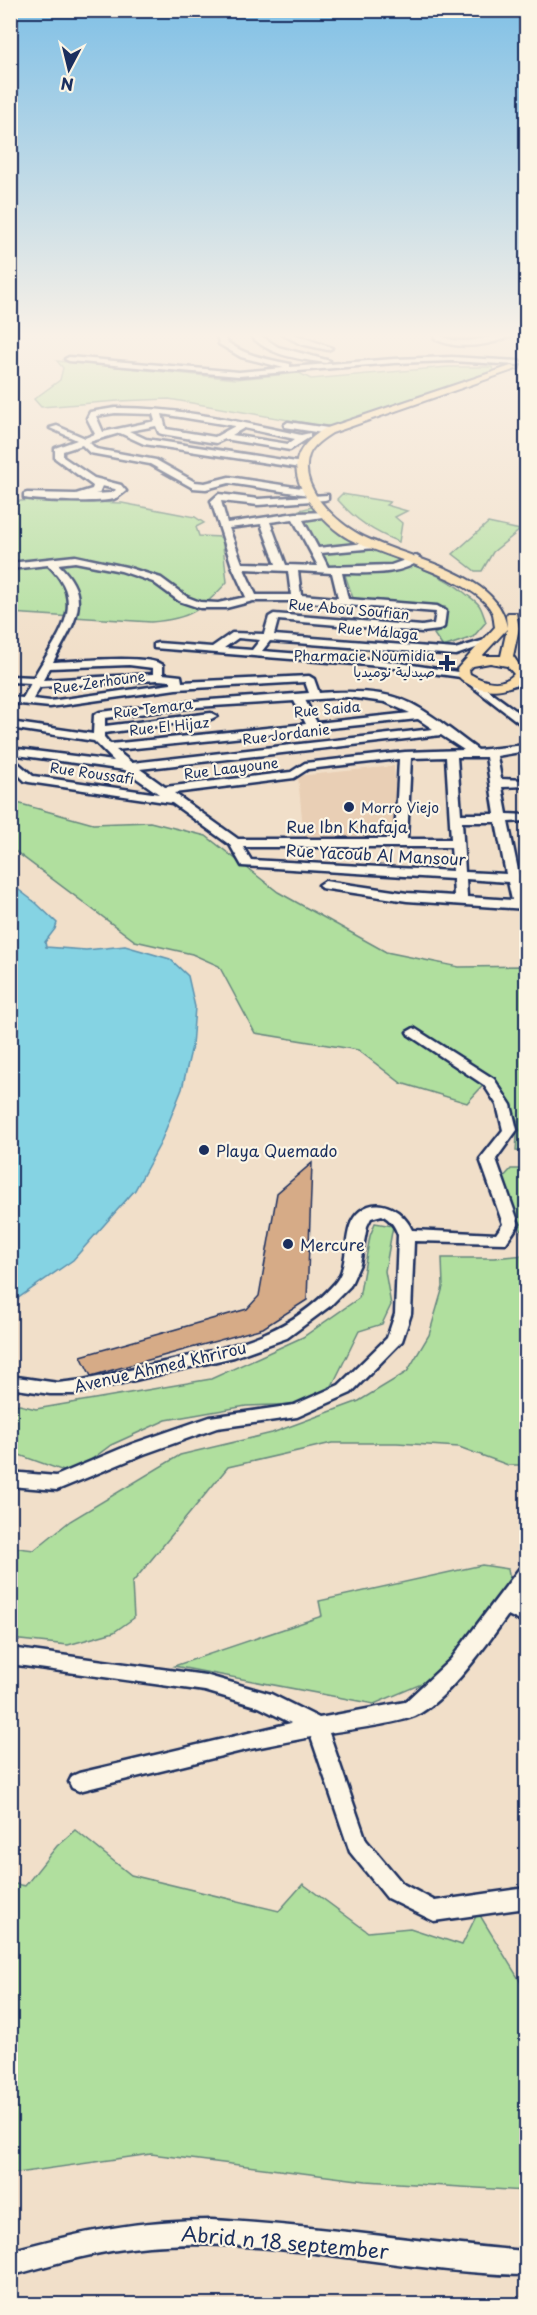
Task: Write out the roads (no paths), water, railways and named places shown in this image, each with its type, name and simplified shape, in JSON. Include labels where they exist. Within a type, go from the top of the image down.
[{"type":"main road","points":[[311,441],[295,464],[326,514],[352,536],[416,559],[471,587],[496,610],[501,618],[501,628],[485,643],[468,674]]},
{"type":"main road","points":[[327,441],[312,455],[309,463],[316,496],[355,528],[370,537],[436,559],[470,577],[505,603],[515,624],[505,653],[518,667],[521,674],[507,684],[487,685],[468,674]]},
{"type":"main road","points":[[468,674],[487,660],[518,667]]},
{"type":"street","points":[[144,441],[295,464],[290,447]]},
{"type":"street","points":[[255,441],[290,447],[298,441]]},
{"type":"street","points":[[79,496],[98,489],[98,485],[59,458],[57,453],[62,448],[85,442],[93,451],[153,462],[193,484],[206,486],[218,481],[229,480],[316,496]]},
{"type":"street","points":[[27,496],[113,496],[121,491],[118,487],[91,480]]},
{"type":"street","points":[[252,598],[237,566],[216,501],[219,497],[258,502],[316,496]]},
{"type":"street","points":[[225,526],[326,514]]},
{"type":"street","points":[[297,518],[324,569]]},
{"type":"street","points":[[265,521],[287,567],[296,598]]},
{"type":"street","points":[[314,551],[375,545]]},
{"type":"street","points":[[10,566],[75,559],[123,569],[166,584],[186,601],[214,607],[252,598],[296,598],[441,611],[439,627],[422,629],[437,651]]},
{"type":"street","points":[[237,566],[336,570],[404,566],[416,559]]},
{"type":"street","points":[[26,702],[72,617],[75,606],[74,591],[68,579],[49,561]]},
{"type":"street","points":[[336,570],[344,603]]},
{"type":"street","name":"Rue Abou Soufian","points":[[268,637],[274,616],[422,629]]},
{"type":"street","points":[[300,639],[305,619]]},
{"type":"street","name":"Rue Málaga","points":[[213,651],[236,635],[456,652],[485,643]]},
{"type":"street","points":[[254,654],[268,637]]},
{"type":"street","points":[[158,646],[380,663],[468,674],[526,723]]},
{"type":"street","points":[[46,665],[129,662],[158,665],[158,677]]},
{"type":"street","points":[[10,679],[37,682],[158,677],[177,678],[176,686]]},
{"type":"street","name":"Rue Zerhoune","points":[[10,700],[50,704],[176,686],[306,679],[309,679],[315,696]]},
{"type":"street","points":[[500,701],[507,684],[526,679]]},
{"type":"street","points":[[191,685],[196,704],[259,752]]},
{"type":"street","points":[[101,739],[100,715],[196,704],[347,694],[387,699],[409,707],[475,753]]},
{"type":"street","points":[[298,697],[312,726]]},
{"type":"street","name":"Rue Saida","points":[[235,734],[422,715]]},
{"type":"street","name":"Rue Temara","points":[[101,739],[211,716]]},
{"type":"street","points":[[10,725],[101,739],[131,767],[235,843]]},
{"type":"street","name":"Rue Jordanie","points":[[131,767],[445,731]]},
{"type":"street","name":"Rue El Hijaz","points":[[101,739],[235,734]]},
{"type":"street","name":"Rue Laayoune","points":[[164,791],[294,775],[305,766],[405,755],[491,753],[526,748]]},
{"type":"street","points":[[10,751],[131,767]]},
{"type":"street","points":[[326,885],[407,897],[523,904],[520,878],[501,818],[491,753]]},
{"type":"street","points":[[451,754],[461,900]]},
{"type":"street","points":[[401,843],[405,755]]},
{"type":"street","name":"Rue Roussafi","points":[[10,759],[29,779],[178,801]]},
{"type":"street","points":[[495,783],[526,783]]},
{"type":"street","points":[[457,818],[526,818]]},
{"type":"street","name":"Rue Ibn Khafaja","points":[[235,843],[458,843]]},
{"type":"street","name":"Rue Yacoub Al Mansour","points":[[235,843],[246,862],[250,864],[520,878]]},
{"type":"street","points":[[10,1479],[57,1483],[138,1449],[216,1422],[297,1411],[345,1389],[394,1341],[403,1314],[406,1235],[500,1239],[511,1224],[488,1159],[510,1130],[504,1105],[489,1082],[414,1032]]},
{"type":"street","name":"Avenue Ahmed Khrirou","points":[[15,1383],[73,1388],[232,1352],[281,1334],[322,1304],[345,1281],[354,1262],[358,1224],[363,1216],[371,1211],[384,1211],[396,1215],[404,1225],[406,1235]]},
{"type":"street","points":[[79,1782],[250,1740],[410,1709],[421,1701],[472,1648],[526,1574]]},
{"type":"street","points":[[506,1604],[526,1616]]},
{"type":"street","points":[[10,1656],[205,1683],[264,1700],[317,1727],[333,1768],[357,1845],[394,1891],[434,1911],[526,1898]]},
{"type":"street","name":"Abrid n 18 september","points":[[10,2264],[68,2247],[147,2234],[191,2232],[304,2240],[526,2264]]},
{"type":"water","points":[[11,884],[57,923],[45,942],[46,947],[86,950],[125,946],[170,959],[188,976],[195,1007],[192,1046],[182,1089],[160,1144],[135,1190],[73,1260],[11,1303]]},
{"type":"place","name":"Pharmacie Noumidia صيدلية نوميديا","points":[[447,663]]},
{"type":"place","name":"Morro Viejo","points":[[349,807]]},
{"type":"place","name":"Playa Quemado","points":[[204,1150]]},
{"type":"place","name":"Mercure","points":[[288,1244]]}]
